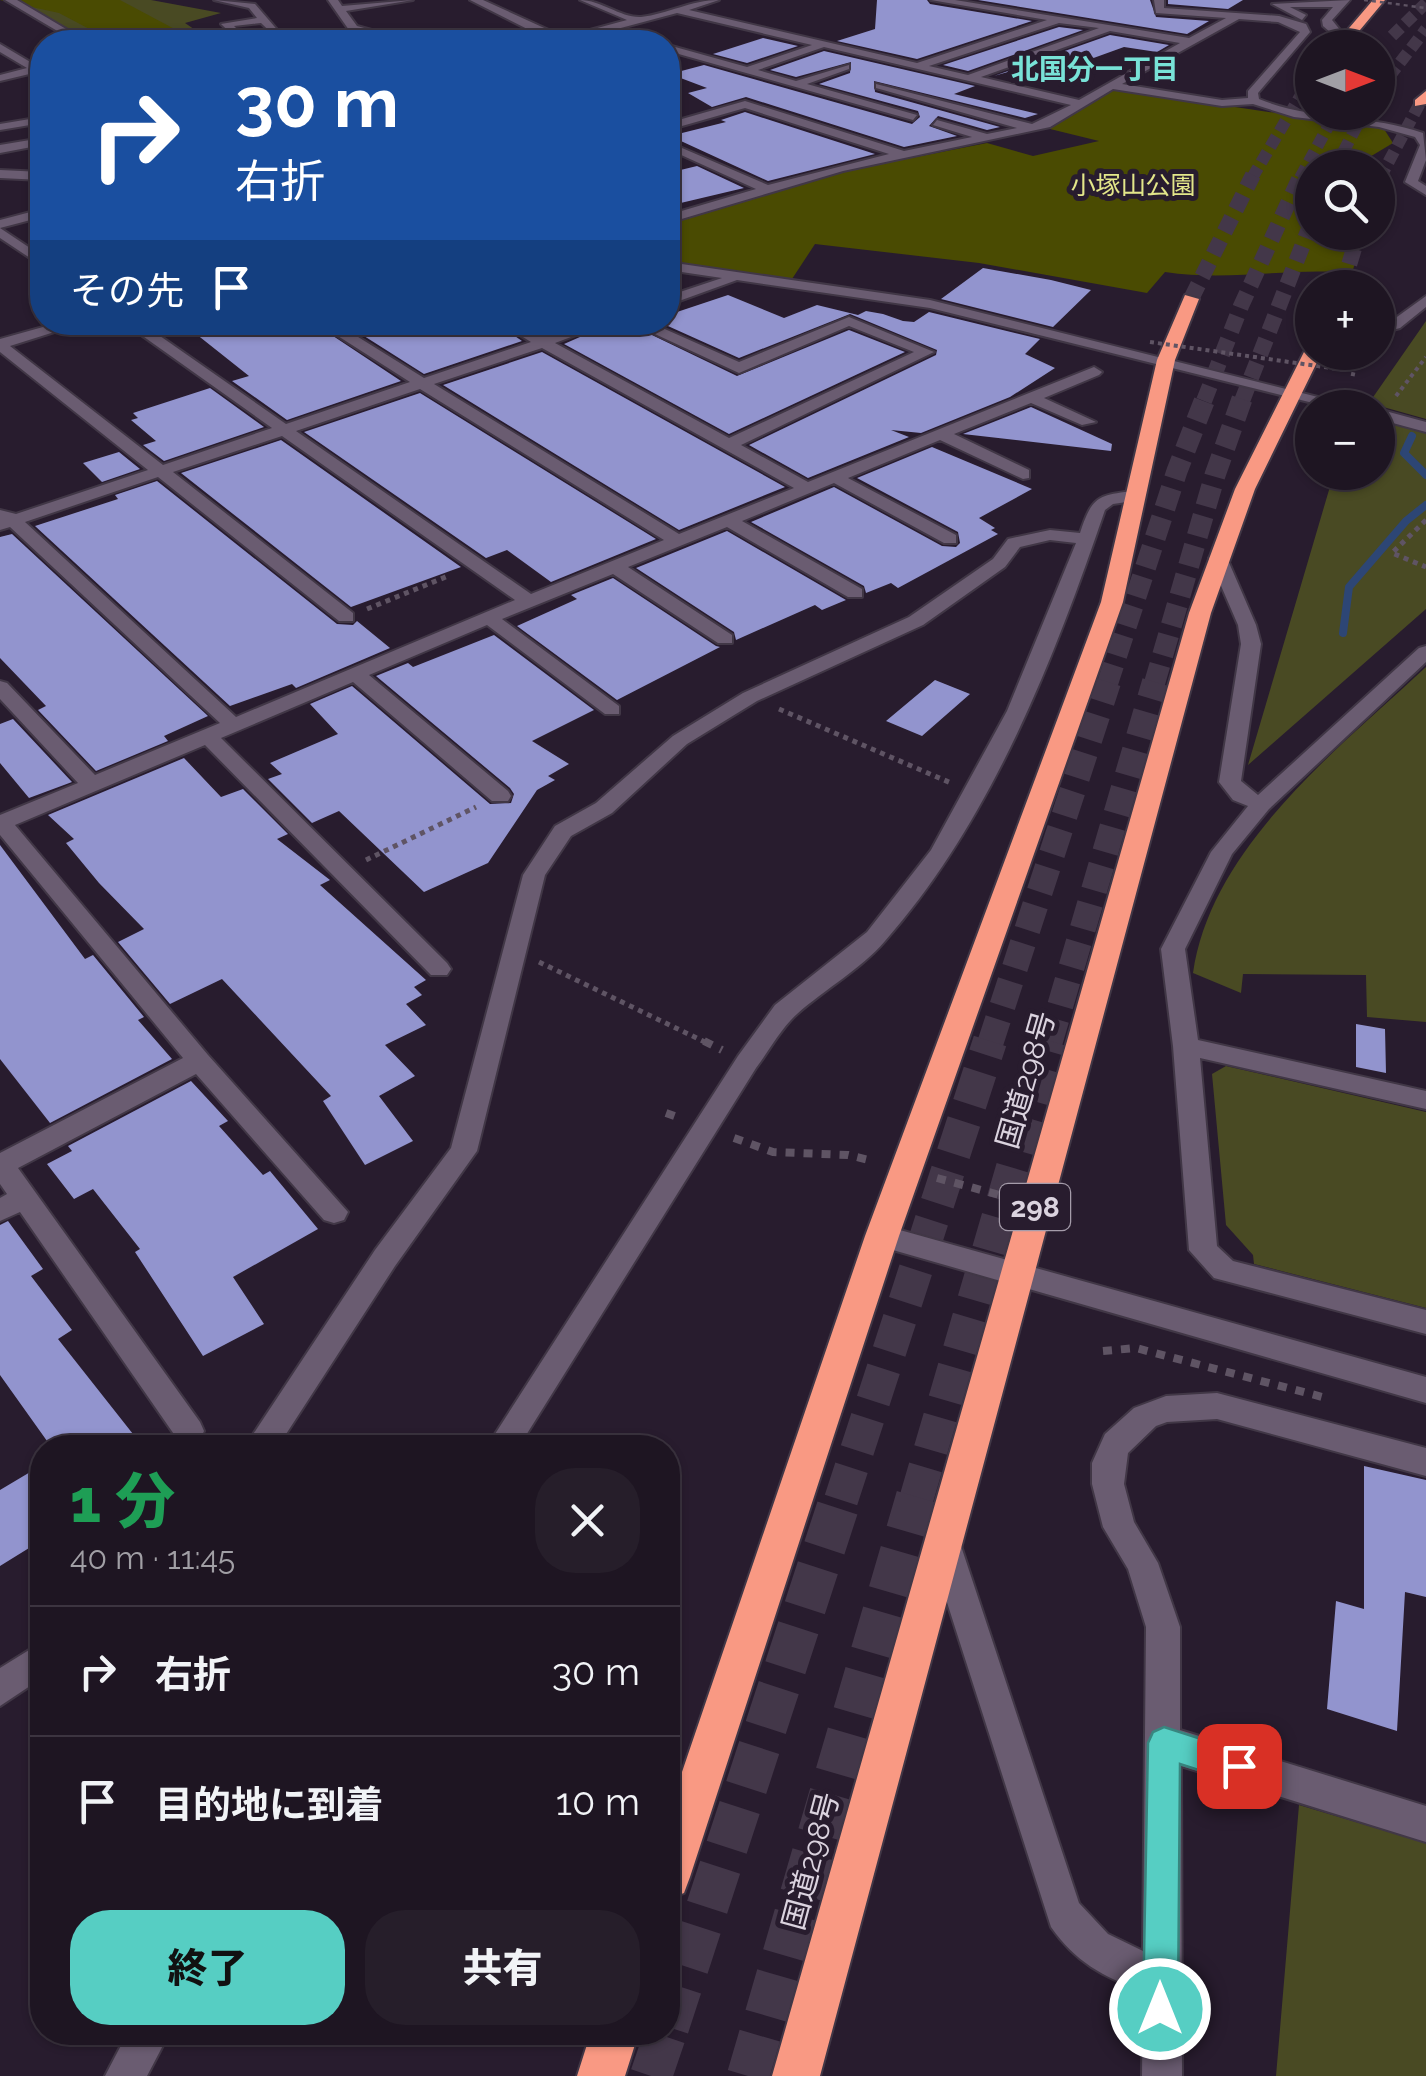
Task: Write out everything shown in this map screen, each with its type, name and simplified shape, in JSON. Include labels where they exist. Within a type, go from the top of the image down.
[{"type":"highway","points":[[1353,30],[1380,0]]},
{"type":"highway","points":[[680,1841],[882,1236],[1112,602],[1158,351],[1191,299]]},
{"type":"highway","name":"国道298号","points":[[796,2076],[1016,1273],[1218,558],[1244,490],[1295,392]]},
{"type":"highway","points":[[601,2076],[611,2045]]},
{"type":"street","points":[[10,0],[62,30]]},
{"type":"street","points":[[219,0],[252,6],[275,30]]},
{"type":"street","points":[[336,4],[408,0]]},
{"type":"street","points":[[475,0],[536,30]]},
{"type":"street","points":[[584,0],[637,21]]},
{"type":"street","points":[[940,0],[1190,41]]},
{"type":"street","points":[[1004,10],[1021,0]]},
{"type":"street","points":[[1159,0],[1160,11],[1262,18],[1302,26],[1305,32],[1252,94],[1254,102]]},
{"type":"street","points":[[1262,18],[1263,0]]},
{"type":"street","points":[[603,30],[704,1]]},
{"type":"street","points":[[1292,22],[1302,16],[1280,8],[1279,2],[1343,2]]},
{"type":"street","points":[[1331,30],[1327,20],[1343,2]]},
{"type":"street","points":[[336,4],[353,28],[361,30]]},
{"type":"street","points":[[676,10],[1085,105]]},
{"type":"street","points":[[680,214],[766,189],[1033,128],[1085,105],[1238,16]]},
{"type":"street","points":[[917,66],[1060,19]]},
{"type":"street","points":[[232,30],[226,24],[264,20]]},
{"type":"street","points":[[968,78],[1110,28]]},
{"type":"street","points":[[740,42],[771,33]]},
{"type":"street","points":[[745,71],[822,45]]},
{"type":"street","points":[[694,56],[725,47]]},
{"type":"street","points":[[2,49],[30,63]]},
{"type":"street","points":[[680,52],[913,117]]},
{"type":"street","points":[[798,83],[846,67]]},
{"type":"street","points":[[0,78],[30,73]]},
{"type":"street","points":[[880,86],[1033,128]]},
{"type":"street","points":[[1112,86],[1222,103],[1254,102],[1276,110],[1392,127],[1419,135],[1426,145],[1411,182],[1426,191]]},
{"type":"street","points":[[680,123],[745,104],[904,156]]},
{"type":"street","points":[[680,111],[698,118]]},
{"type":"street","points":[[0,127],[30,122]]},
{"type":"street","points":[[937,123],[988,138]]},
{"type":"street","points":[[0,149],[30,144]]},
{"type":"street","points":[[680,151],[766,189]]},
{"type":"street","points":[[680,160],[693,157]]},
{"type":"street","points":[[0,174],[27,176],[26,166],[30,166]]},
{"type":"street","points":[[0,224],[30,216]]},
{"type":"street","points":[[0,232],[30,253]]},
{"type":"street","points":[[680,268],[930,304],[1071,338],[1158,351],[1295,392]]},
{"type":"street","points":[[680,297],[734,279]]},
{"type":"street","points":[[1395,325],[1426,300]]},
{"type":"street","points":[[665,335],[739,368],[849,321],[927,352],[728,445]]},
{"type":"street","points":[[0,344],[32,335]]},
{"type":"street","points":[[149,335],[529,601]]},
{"type":"street","points":[[343,335],[679,542]]},
{"type":"street","points":[[529,335],[809,490]]},
{"type":"street","points":[[4,518],[161,471],[566,335]]},
{"type":"street","points":[[0,344],[346,617]]},
{"type":"street","points":[[334,1212],[199,1061],[1,822],[529,601],[1094,372]]},
{"type":"street","points":[[1032,398],[1088,422]]},
{"type":"street","points":[[1395,419],[1426,427]]},
{"type":"street","points":[[943,434],[1022,474]]},
{"type":"street","points":[[836,478],[950,539]]},
{"type":"street","points":[[509,1435],[747,1062],[784,1011],[875,938],[940,853],[976,794],[1017,711],[1097,508],[1108,500],[1134,496]]},
{"type":"street","points":[[4,518],[234,724]]},
{"type":"street","points":[[730,521],[854,593]]},
{"type":"street","points":[[268,1435],[385,1258],[464,1151],[534,875],[563,832],[604,808],[680,740],[750,696],[916,621],[999,563],[1014,543],[1050,535],[1088,538]]},
{"type":"street","points":[[1218,558],[1247,625],[1251,644],[1230,782],[1232,788],[1261,804]]},
{"type":"street","points":[[615,567],[725,639]]},
{"type":"street","points":[[489,618],[612,710]]},
{"type":"street","points":[[1426,652],[1261,804],[1222,852],[1173,948],[1186,1046],[1200,1238],[1211,1262],[1239,1275],[1426,1322]]},
{"type":"street","points":[[354,674],[500,796]]},
{"type":"street","points":[[4,698],[91,784]]},
{"type":"street","points":[[208,735],[438,969]]},
{"type":"street","points":[[1186,1046],[1426,1100]]},
{"type":"street","points":[[189,1431],[12,1204],[0,1164],[199,1061]]},
{"type":"street","points":[[882,1236],[1420,1386]]},
{"type":"street","points":[[1162,2076],[1164,1652],[1158,1603],[1111,1507],[1108,1463],[1116,1444],[1146,1416],[1166,1409],[1217,1406],[1426,1462]]},
{"type":"street","points":[[943,1538],[1064,1914],[1095,1952],[1128,1968],[1160,1975]]},
{"type":"street","points":[[0,1689],[30,1667]]},
{"type":"street","points":[[1164,1743],[1426,1824]]},
{"type":"street","points":[[125,2076],[143,2045]]},
{"type":"path","points":[[1364,0],[1426,8]]},
{"type":"path","points":[[1158,351],[1345,370],[1348,359],[1356,360],[1352,379]]},
{"type":"path","points":[[1395,396],[1426,357]]},
{"type":"path","points":[[1426,520],[1392,553],[1426,567]]},
{"type":"path","points":[[346,617],[477,565]]},
{"type":"path","points":[[750,696],[976,794]]},
{"type":"path","points":[[342,871],[500,796]]},
{"type":"path","points":[[516,950],[747,1062]]},
{"type":"path","points":[[666,1113],[773,1152],[848,1155],[879,1163]]},
{"type":"path","points":[[931,1176],[1008,1197]]},
{"type":"shaded area","points":[[16,0],[151,0],[221,13],[185,23],[195,30],[60,30]]},
{"type":"shaded area","points":[[1426,321],[1426,419],[1395,410],[1395,390],[1378,390]]},
{"type":"shaded area","points":[[1395,423],[1426,432],[1426,609],[1248,765],[1329,490],[1395,490]]},
{"type":"shaded area","points":[[1426,667],[1426,1022],[1367,1017],[1366,975],[1243,974],[1241,993],[1193,973],[1205,927],[1251,842],[1318,767]]},
{"type":"shaded area","points":[[1226,1066],[1426,1112],[1426,1308],[1254,1264],[1253,1255],[1226,1225],[1212,1074]]},
{"type":"shaded area","points":[[1299,1805],[1426,1843],[1426,2076],[1276,2076]]},
{"type":"green space","points":[[0,0],[120,0],[176,30],[91,30],[59,13]]},
{"type":"green space","name":"小塚山公園","points":[[1114,89],[1295,116],[1295,130],[1385,130],[1393,143],[1381,150],[1295,150],[1295,250],[1359,250],[1353,270],[1213,276],[1165,272],[1147,293],[979,263],[815,244],[792,279],[680,266],[680,219],[845,171],[987,143],[1033,156],[1099,141],[1046,128]]},
{"type":"building","points":[[877,0],[927,0],[930,4],[1032,21],[917,59],[837,41],[875,29]]},
{"type":"building","points":[[978,0],[1150,0],[1156,17],[1209,21],[1187,34]]},
{"type":"building","points":[[1168,0],[1243,0],[1228,9],[1168,4]]},
{"type":"building","points":[[1059,27],[1083,30],[968,71],[943,65]]},
{"type":"building","points":[[1110,35],[1169,45],[1157,52],[1124,47],[1088,60],[1066,55],[994,76]]},
{"type":"building","points":[[763,38],[798,46],[747,63],[713,54]]},
{"type":"building","points":[[824,51],[975,86],[954,94],[1038,114],[1025,118],[874,81],[875,92],[1000,127],[987,130],[938,116],[929,126],[957,136],[904,147],[746,97],[712,107],[688,93],[707,88],[680,78],[680,71],[704,65],[912,124],[920,117],[918,111],[819,84],[850,73],[851,62],[796,77],[770,70]]},
{"type":"building","points":[[745,112],[875,154],[768,181],[680,141],[680,134],[726,122],[721,120]]},
{"type":"building","points":[[697,166],[744,188],[680,203],[680,170]]},
{"type":"building","points":[[983,268],[1091,290],[1053,327],[941,299]]},
{"type":"building","points":[[728,295],[784,318],[817,305],[914,322],[929,312],[1040,339],[1025,354],[1055,368],[1010,397],[921,433],[891,430],[909,437],[808,478],[749,445],[936,355],[937,350],[850,314],[739,358],[680,331],[680,311]]},
{"type":"building","points":[[849,330],[905,352],[729,434],[564,344],[584,335],[652,335],[737,376]]},
{"type":"building","points":[[197,335],[332,335],[401,381],[287,420],[232,381],[249,376]]},
{"type":"building","points":[[362,335],[513,335],[522,341],[424,374]]},
{"type":"building","points":[[542,352],[785,487],[679,530],[443,385]]},
{"type":"building","points":[[210,388],[264,427],[164,461],[143,445],[156,441],[131,420],[138,418],[133,413]]},
{"type":"building","points":[[420,393],[656,539],[551,582],[507,550],[486,558],[304,432]]},
{"type":"building","points":[[1031,407],[1112,444],[1111,451],[963,434]]},
{"type":"building","points":[[281,440],[461,567],[351,607],[181,473]]},
{"type":"building","points":[[932,447],[1032,489],[979,518],[998,534],[898,588],[891,583],[866,593],[864,586],[751,522],[834,487],[942,546],[956,547],[960,543],[958,532],[857,478]]},
{"type":"building","points":[[119,452],[140,469],[102,482],[83,463]]},
{"type":"building","points":[[157,481],[337,624],[353,625],[357,621],[390,648],[296,688],[292,684],[230,706],[35,526],[118,499],[115,495]]},
{"type":"building","points":[[727,531],[846,600],[822,610],[815,605],[736,640],[734,632],[636,568]]},
{"type":"building","points":[[12,534],[208,716],[164,736],[168,741],[96,771],[38,710],[46,706],[0,658],[0,537]]},
{"type":"building","points":[[613,578],[720,647],[617,700],[517,626],[577,599],[571,595]]},
{"type":"building","points":[[494,635],[594,710],[532,741],[569,764],[548,776],[555,780],[537,790],[488,863],[424,892],[339,811],[312,823],[268,779],[282,774],[270,763],[338,734],[310,704],[352,686],[490,804],[511,803],[514,794],[510,788],[376,676],[408,663],[413,667]]},
{"type":"building","points":[[935,680],[970,694],[922,736],[886,721]]},
{"type":"building","points":[[13,719],[72,782],[29,798],[0,763],[0,724]]},
{"type":"building","points":[[184,758],[221,797],[243,789],[288,834],[277,839],[330,880],[320,885],[426,980],[414,987],[422,995],[406,1004],[426,1025],[385,1045],[415,1076],[379,1096],[413,1141],[365,1165],[323,1101],[331,1096],[222,979],[170,1004],[118,942],[144,929],[99,883],[66,843],[74,839],[48,815]]},
{"type":"building","points":[[0,845],[85,959],[93,955],[144,1017],[138,1020],[172,1059],[50,1123],[0,1059]]},
{"type":"building","points":[[1356,1024],[1385,1029],[1386,1073],[1356,1067]]},
{"type":"building","points":[[191,1081],[228,1121],[219,1126],[263,1175],[270,1171],[318,1229],[233,1277],[264,1324],[203,1356],[135,1252],[140,1249],[93,1189],[74,1199],[47,1164],[72,1151],[68,1146]]},
{"type":"building","points":[[8,1221],[43,1269],[31,1276],[72,1330],[58,1339],[134,1435],[43,1435],[0,1375],[0,1225]]},
{"type":"building","points":[[1364,1466],[1426,1480],[1426,1597],[1405,1592],[1397,1731],[1327,1709],[1336,1601],[1364,1609]]},
{"type":"building","points":[[30,1472],[30,1547],[0,1566],[0,1490]]},
{"type":"waterway","points":[[1412,436],[1404,453],[1426,475]]},
{"type":"waterway","points":[[1343,633],[1349,587],[1406,521],[1426,505]]},
{"type":"tunnel","points":[[1395,33],[1426,3]]},
{"type":"tunnel","points":[[1395,69],[1426,29]]},
{"type":"tunnel","points":[[1395,150],[1420,103]]},
{"type":"tunnel","points":[[1252,178],[1295,105]]},
{"type":"tunnel","points":[[1315,150],[1326,130]]},
{"type":"tunnel","points":[[1344,150],[1355,130]]},
{"type":"tunnel","points":[[1191,299],[1253,175]]},
{"type":"tunnel","points":[[1204,401],[1241,306],[1295,188]]},
{"type":"tunnel","points":[[1242,401],[1301,250]]},
{"type":"tunnel","points":[[1347,270],[1354,250]]},
{"type":"tunnel","points":[[1107,685],[1177,471],[1205,399]]},
{"type":"tunnel","points":[[1154,685],[1215,475],[1242,399]]},
{"type":"tunnel","points":[[990,1044],[1108,682]]},
{"type":"tunnel","points":[[1049,1044],[1155,682]]},
{"type":"tunnel","points":[[841,1500],[990,1041]]},
{"type":"tunnel","points":[[916,1500],[1050,1041]]},
{"type":"tunnel","points":[[680,1990],[841,1497]]},
{"type":"tunnel","points":[[748,2076],[917,1497]]},
{"type":"tunnel","points":[[651,2076],[662,2045]]},
{"type":"district","name":"北国分一丁目","points":[[1095,69]]},
{"type":"route","points":[[1160,2009],[1164,1743],[1239,1766]]}]
